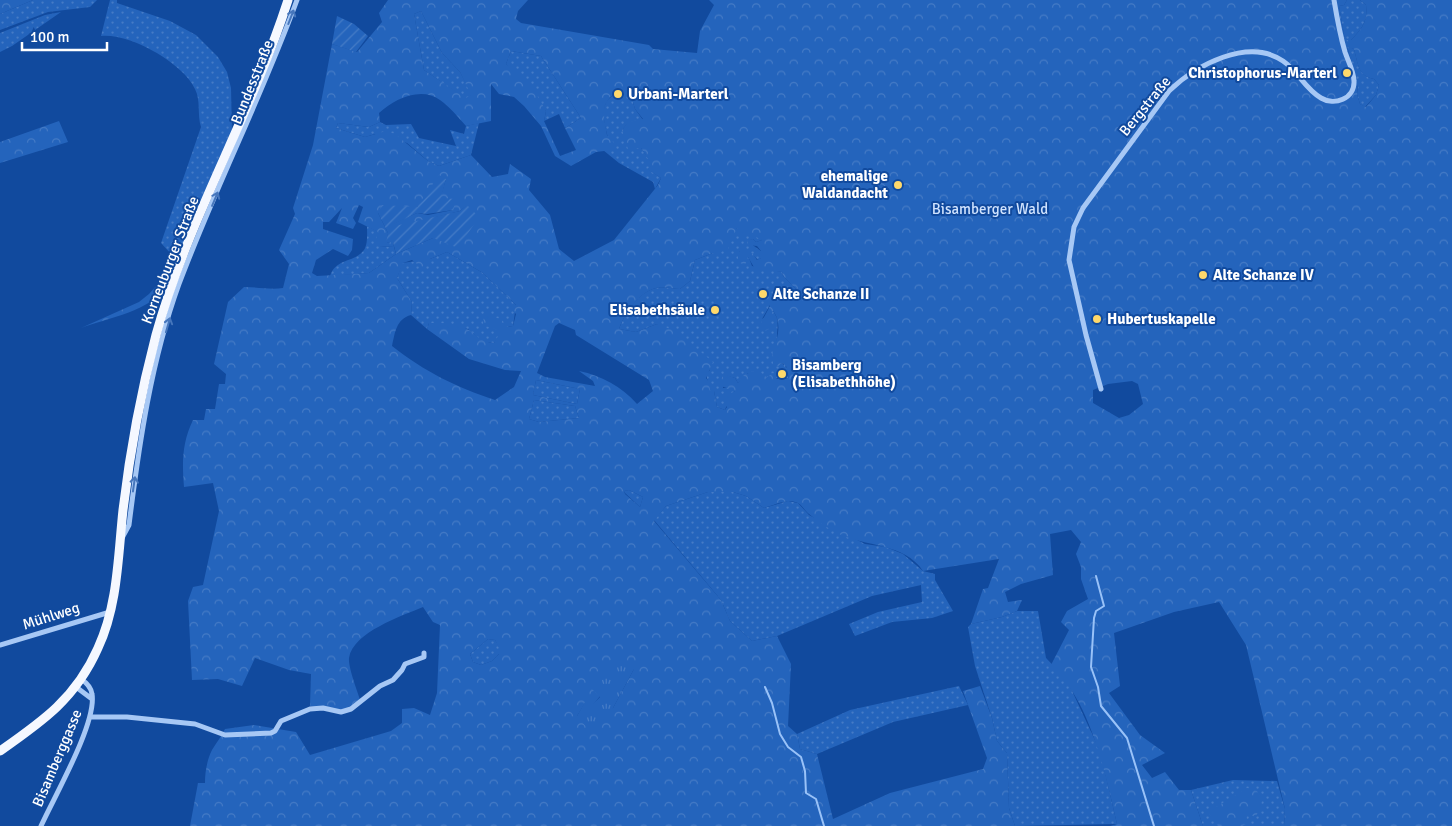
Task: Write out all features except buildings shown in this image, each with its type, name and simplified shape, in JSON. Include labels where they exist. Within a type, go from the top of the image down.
[{"type":"main road","name":"Korneuburger Straße","points":[[0,751],[54,712],[79,683],[101,641],[110,612],[131,453],[147,372],[161,318],[223,171],[288,0]]},
{"type":"street","name":"Bundesstraße","points":[[223,171],[268,77],[297,0]]},
{"type":"street","name":"Bergstraße","points":[[1101,389],[1086,335],[1069,260],[1074,227],[1083,208],[1169,91],[1185,78],[1210,64],[1250,51],[1266,53],[1291,67],[1322,99],[1336,102],[1347,97],[1351,93],[1354,81],[1340,36],[1334,0]]},
{"type":"street","name":"Mühlweg","points":[[0,645],[110,612]]},
{"type":"street","points":[[90,717],[127,717],[195,724],[225,735],[271,733],[275,731],[281,721],[310,709],[322,708],[341,712],[350,709],[396,678],[405,664],[424,657],[424,653]]},
{"type":"street","name":"Bisamberggasse","points":[[79,683],[92,700]]},
{"type":"street","name":"Bisamberggasse","points":[[41,826],[66,777],[90,717],[91,688],[79,683]]},
{"type":"green space","points":[[0,0],[33,0],[0,14]]},
{"type":"green space","points":[[33,0],[97,0],[90,7],[48,12],[0,30],[0,14]]},
{"type":"green space","points":[[110,0],[117,0],[117,3],[170,21],[196,35],[218,57],[227,72],[231,88],[232,134],[182,253],[171,254],[161,243],[201,127],[197,94],[189,79],[168,60],[126,39],[101,36]]},
{"type":"green space","name":"Bisamberger Wald","points":[[388,0],[528,0],[518,11],[516,19],[521,23],[649,45],[653,49],[697,53],[700,31],[714,5],[709,0],[1347,0],[1344,5],[1339,6],[1345,40],[1351,40],[1365,20],[1366,5],[1360,0],[1452,0],[1452,826],[1284,826],[1285,809],[1246,645],[1219,602],[1174,612],[1114,633],[1120,686],[1109,693],[1140,735],[1165,753],[1142,765],[1152,778],[1165,772],[1179,790],[1191,790],[1203,826],[1110,826],[1117,824],[1094,739],[1076,698],[1065,680],[1051,665],[1069,630],[1061,622],[1067,611],[1088,599],[1081,579],[1081,567],[1076,554],[1081,542],[1071,530],[1050,534],[1053,575],[1021,584],[1005,592],[1008,602],[1022,600],[1017,611],[1002,617],[971,624],[983,589],[988,588],[999,559],[923,571],[906,555],[895,550],[848,538],[837,533],[815,519],[798,503],[790,501],[764,508],[746,496],[733,492],[708,492],[666,506],[654,521],[721,600],[730,621],[752,641],[777,636],[791,664],[788,726],[797,734],[800,749],[817,754],[833,819],[890,793],[983,769],[987,758],[963,691],[980,686],[992,718],[997,741],[1007,753],[1009,808],[1015,826],[190,826],[198,783],[205,783],[210,754],[225,729],[254,725],[296,732],[310,755],[391,731],[402,723],[402,709],[414,708],[430,715],[437,693],[440,625],[433,622],[423,607],[380,626],[359,640],[352,649],[349,662],[361,703],[346,712],[310,706],[311,674],[289,670],[255,658],[242,686],[218,679],[192,680],[188,601],[193,587],[203,585],[219,511],[213,483],[184,487],[183,461],[189,428],[193,420],[204,420],[206,409],[215,409],[219,384],[225,384],[226,374],[214,364],[228,302],[244,287],[283,288],[289,264],[279,250],[295,214],[293,208],[313,145],[332,44],[357,52],[382,22],[379,13]],"holes":[[[421,11],[442,53],[460,72],[471,95],[466,98],[424,70],[414,14]],[[1347,47],[1354,49],[1362,72],[1374,79],[1379,85],[1376,95],[1366,107],[1360,104],[1357,94],[1358,83]],[[511,51],[541,56],[581,118],[565,128],[576,150],[560,156],[544,121],[546,111],[533,88],[506,64]],[[491,84],[499,94],[514,97],[524,106],[541,126],[555,156],[571,166],[596,152],[612,150],[615,144],[607,135],[604,118],[605,105],[610,97],[629,89],[635,109],[643,119],[628,122],[622,130],[628,149],[641,148],[652,165],[647,169],[661,178],[658,185],[614,240],[574,261],[559,249],[550,215],[529,190],[531,179],[510,164],[508,174],[492,177],[471,155],[439,166],[428,161],[395,134],[386,131],[365,137],[336,128],[338,123],[369,127],[380,122],[379,113],[392,103],[416,94],[433,96],[451,109],[466,126],[491,121]],[[446,179],[440,199],[453,210],[428,215],[417,213],[386,227],[388,229],[460,211],[466,206],[433,238],[396,254],[369,273],[317,276],[312,273],[316,260],[333,249],[348,256],[352,250],[353,239],[323,229],[323,222],[329,222],[342,208],[336,223],[353,229],[356,223],[353,218],[359,205],[363,207],[358,222],[378,232],[376,240],[379,246],[394,247],[393,241],[387,243],[388,233],[378,213],[417,207]],[[737,228],[742,236],[750,234],[762,240],[756,242],[753,239],[747,240],[748,245],[757,246],[761,251],[761,258],[757,260],[753,254],[741,250],[738,253],[738,262],[745,265],[748,257],[755,269],[782,272],[783,276],[798,291],[790,288],[769,300],[770,306],[761,323],[762,329],[765,331],[769,329],[773,311],[776,315],[778,335],[773,350],[773,365],[779,366],[781,363],[784,364],[783,368],[786,366],[788,378],[784,379],[786,374],[782,371],[781,377],[777,379],[773,373],[766,378],[765,375],[758,372],[756,374],[753,371],[744,375],[738,383],[735,378],[724,374],[718,385],[735,391],[726,396],[725,405],[727,407],[725,410],[717,407],[714,391],[710,390],[709,382],[706,378],[713,362],[675,331],[657,324],[636,332],[619,329],[633,304],[643,294],[658,287],[680,289],[690,281],[695,260],[713,253],[717,256],[724,249],[728,249]],[[447,252],[483,273],[516,305],[512,310],[516,314],[513,326],[507,327],[501,319],[484,315],[483,325],[501,331],[494,343],[483,340],[469,330],[454,325],[429,323],[427,329],[469,359],[505,370],[521,371],[514,387],[495,400],[441,378],[392,346],[399,323],[411,315],[412,302],[397,278],[403,263],[412,260],[422,268],[430,259]],[[559,323],[575,330],[576,335],[649,380],[653,391],[637,404],[618,387],[587,373],[579,371],[593,381],[595,386],[545,377],[537,373],[555,326]],[[536,380],[580,389],[577,404],[533,395]],[[1132,381],[1138,384],[1143,404],[1129,415],[1119,418],[1093,403],[1093,390],[1108,384]],[[534,400],[575,406],[579,418],[539,422],[529,419]],[[629,490],[643,497],[640,507],[625,494],[624,491]],[[488,639],[495,640],[499,648],[499,654],[492,661],[481,665],[473,662],[470,654]],[[634,669],[613,708],[577,716],[585,703],[593,705],[600,696]]]},
{"type":"green space","points":[[1347,0],[1360,0],[1366,5],[1366,16],[1363,24],[1351,40],[1345,40],[1339,6],[1344,5]]},
{"type":"green space","points":[[421,11],[442,53],[460,72],[472,95],[466,99],[424,70],[414,14]]},
{"type":"green space","points":[[61,12],[12,46],[0,52],[0,33],[45,15]]},
{"type":"green space","points":[[337,16],[354,24],[368,36],[356,52],[332,44]]},
{"type":"green space","points":[[1347,46],[1354,49],[1362,72],[1374,79],[1379,85],[1376,95],[1365,107],[1360,104],[1357,94],[1358,86]]},
{"type":"green space","points":[[511,51],[541,56],[581,118],[565,128],[559,114],[544,121],[546,111],[506,64]]},
{"type":"green space","points":[[629,88],[635,109],[643,120],[628,123],[622,130],[641,148],[653,165],[648,169],[661,178],[655,189],[653,182],[619,163],[603,150],[612,150],[604,122],[604,108],[613,96]]},
{"type":"green space","points":[[59,121],[68,142],[0,163],[0,142]]},
{"type":"green space","points":[[380,122],[386,125],[411,124],[419,138],[456,146],[450,130],[464,134],[466,126],[479,123],[471,155],[439,166],[428,161],[407,143],[375,134],[365,137],[336,128],[338,123],[369,127]]},
{"type":"green space","points":[[439,175],[446,179],[441,198],[456,199],[453,210],[427,214],[417,213],[386,228],[460,211],[467,205],[479,217],[458,248],[433,238],[396,254],[393,242],[386,243],[388,233],[378,213],[382,205],[417,207]]},
{"type":"green space","points":[[367,226],[379,232],[379,246],[394,247],[396,254],[369,273],[330,276],[336,266],[355,257],[364,250],[367,242]]},
{"type":"green space","points":[[737,228],[762,240],[756,242],[753,239],[747,241],[761,251],[761,258],[758,260],[754,256],[739,251],[749,258],[752,266],[782,272],[783,276],[799,292],[784,290],[770,305],[762,319],[773,311],[778,322],[777,345],[780,362],[789,373],[788,378],[765,378],[748,373],[738,383],[735,378],[724,375],[723,388],[733,388],[735,391],[730,395],[725,410],[717,407],[714,391],[710,391],[706,374],[710,370],[657,324],[636,332],[619,329],[628,310],[643,294],[656,288],[680,289],[690,281],[695,260],[713,253]]},
{"type":"green space","points":[[447,252],[483,273],[516,305],[513,326],[507,327],[494,343],[483,342],[468,329],[429,323],[427,329],[411,315],[412,302],[397,278],[402,263],[430,259]]},
{"type":"green space","points":[[178,253],[166,286],[151,301],[128,313],[81,328],[139,302],[159,283],[171,254]]},
{"type":"green space","points":[[536,380],[580,389],[577,404],[533,395]]},
{"type":"green space","points":[[534,400],[575,406],[579,418],[539,422],[529,419]]},
{"type":"green space","points":[[629,490],[643,497],[640,507],[624,491]]},
{"type":"green space","points":[[708,492],[733,492],[746,496],[764,508],[788,501],[798,503],[809,515],[865,544],[886,547],[903,554],[923,571],[935,574],[935,580],[953,611],[932,618],[892,622],[855,636],[849,624],[878,612],[922,602],[921,585],[872,596],[777,636],[752,641],[730,621],[721,600],[654,520],[666,506]]},
{"type":"green space","points":[[1017,611],[1038,611],[1046,658],[1067,680],[1100,751],[1117,824],[1015,826],[1009,808],[1007,753],[997,741],[992,718],[975,666],[968,627],[971,624],[1002,617]]},
{"type":"green space","points":[[488,639],[495,640],[500,648],[499,654],[492,661],[481,665],[473,662],[470,654]]},
{"type":"green space","points":[[610,660],[634,669],[613,708],[590,731],[577,716],[585,702],[593,704],[600,697],[591,688]]},
{"type":"green space","points":[[959,686],[968,705],[893,722],[817,754],[800,749],[797,734],[850,710]]},
{"type":"green space","points":[[1233,780],[1277,781],[1285,809],[1284,826],[1203,826],[1191,790]]},
{"type":"green space","points":[[1247,788],[1257,791],[1262,801],[1256,817],[1247,814],[1246,824],[1242,826],[1218,826],[1208,812]]},
{"type":"waterway","points":[[1096,576],[1104,606],[1096,611],[1094,618],[1091,667],[1098,687],[1101,706],[1127,738],[1154,826]]},
{"type":"waterway","points":[[765,687],[772,703],[780,734],[788,747],[801,757],[805,771],[806,793],[816,799],[824,826]]},
{"type":"place","name":"Christophorus-Marterl","points":[[1347,73]]},
{"type":"place","name":"Urbani-Marterl","points":[[618,94]]},
{"type":"place","name":"ehemalige Waldandacht","points":[[898,185]]},
{"type":"place","name":"Alte Schanze IV","points":[[1203,275]]},
{"type":"place","name":"Alte Schanze II","points":[[763,294]]},
{"type":"place","name":"Elisabethsäule","points":[[715,310]]},
{"type":"place","name":"Hubertuskapelle","points":[[1097,319]]},
{"type":"place","name":"Bisamberg (Elisabethhöhe)","points":[[782,374]]}]
